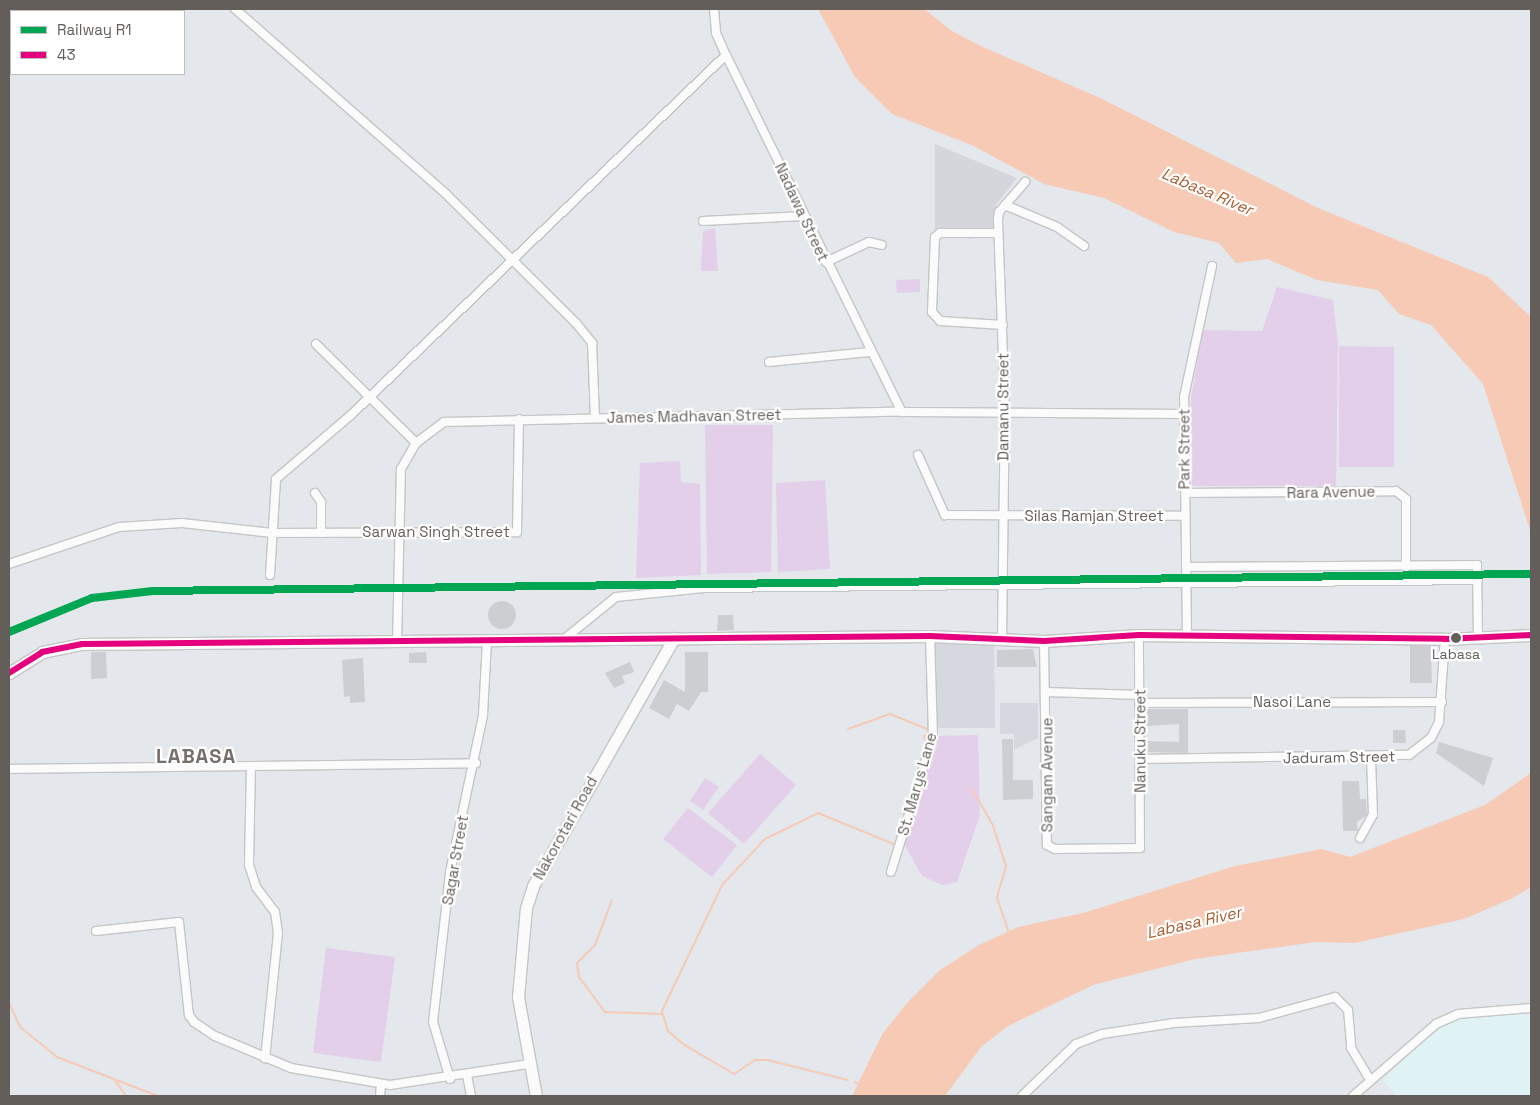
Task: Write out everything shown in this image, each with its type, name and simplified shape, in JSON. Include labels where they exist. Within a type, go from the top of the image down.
[{"type":"main road","points":[[9,673],[42,652],[82,644],[397,643],[930,636],[1002,641],[1044,641],[1139,635],[1444,639],[1531,635]]},
{"type":"main road","name":"Nakorotari Road","points":[[536,1096],[529,1064],[518,980],[533,886],[674,638]]},
{"type":"street","points":[[236,9],[514,258],[592,343],[595,418]]},
{"type":"street","name":"Nadawa Street","points":[[714,9],[716,33],[726,55],[870,352],[902,412]]},
{"type":"street","points":[[270,575],[276,479],[371,394],[726,55]]},
{"type":"street","name":"Damanu Street","points":[[1002,641],[1004,586],[1002,515],[1005,411],[998,234],[1000,212],[1025,182]]},
{"type":"street","points":[[1005,205],[1058,227],[1084,246]]},
{"type":"street","points":[[703,221],[804,216]]},
{"type":"street","points":[[998,234],[940,233],[935,236],[932,312],[940,322],[1003,325]]},
{"type":"street","points":[[826,262],[869,242],[882,245]]},
{"type":"street","name":"Park Street","points":[[1187,635],[1184,414],[1186,383],[1212,266]]},
{"type":"street","points":[[316,344],[371,394],[416,443]]},
{"type":"street","points":[[769,362],[870,352]]},
{"type":"street","name":"James Madhavan Street","points":[[397,643],[400,532],[399,481],[416,443],[444,422],[902,412],[1005,411],[1184,414]]},
{"type":"street","name":"Sarwan Singh Street","points":[[9,564],[119,527],[182,523],[272,533],[517,532],[518,419]]},
{"type":"street","name":"Silas Ramjan Street","points":[[918,455],[945,514],[1185,516]]},
{"type":"street","name":"Rara Avenue","points":[[1185,493],[1396,491],[1406,499],[1406,567]]},
{"type":"street","points":[[315,493],[321,502],[321,533]]},
{"type":"street","points":[[1186,567],[1406,567],[1478,565],[1478,636]]},
{"type":"street","points":[[561,641],[616,597],[704,588],[1004,586],[1186,581],[1478,580]]},
{"type":"street","name":"Nanuku Street","points":[[1139,635],[1141,694],[1140,848]]},
{"type":"street","name":"St. Marys Lane","points":[[891,872],[933,736],[930,636]]},
{"type":"street","name":"Jaduram Street","points":[[1141,759],[1371,758],[1409,755],[1419,747],[1439,722],[1442,702],[1444,639]]},
{"type":"street","name":"Sagar Street","points":[[450,1079],[433,1022],[450,872],[476,762],[487,641]]},
{"type":"street","name":"Sangam Avenue","points":[[1044,641],[1047,845],[1055,850],[1140,848]]},
{"type":"street","points":[[1046,692],[1141,694]]},
{"type":"street","name":"Nasoi Lane","points":[[1141,703],[1442,702]]},
{"type":"street","points":[[1360,838],[1374,815],[1371,758]]},
{"type":"street","points":[[9,769],[476,762]]},
{"type":"street","points":[[251,766],[249,865],[256,887],[275,912],[278,933],[264,1058]]},
{"type":"street","points":[[96,931],[179,922],[189,1015],[215,1036],[291,1068],[381,1084],[450,1079],[529,1064]]},
{"type":"street","points":[[1022,1096],[1076,1044],[1102,1034],[1174,1023],[1259,1018],[1335,997],[1348,1010],[1351,1048],[1370,1080]]},
{"type":"street","points":[[1353,1096],[1436,1024],[1458,1014],[1531,1008]]},
{"type":"street","points":[[467,1075],[471,1096]]},
{"type":"street","points":[[380,1096],[381,1084]]},
{"type":"shaded area","points":[[935,144],[1017,178],[996,205],[1004,235],[969,239],[935,229]]},
{"type":"shaded area","points":[[715,228],[718,271],[701,271],[703,231]]},
{"type":"shaded area","points":[[920,279],[920,292],[897,293],[896,280]]},
{"type":"shaded area","points":[[1277,287],[1333,300],[1338,345],[1336,486],[1192,486],[1191,398],[1203,330],[1262,331]]},
{"type":"shaded area","points":[[1339,346],[1394,347],[1394,467],[1339,467]]},
{"type":"shaded area","points":[[705,425],[773,425],[771,572],[707,574]]},
{"type":"shaded area","points":[[680,461],[681,482],[700,484],[701,575],[636,578],[640,463]]},
{"type":"shaded area","points":[[825,480],[830,569],[778,572],[776,483]]},
{"type":"shaded area","points":[[994,643],[995,728],[934,728],[933,644]]},
{"type":"shaded area","points":[[1000,703],[1038,703],[1038,738],[1014,750],[1014,734],[1000,734]]},
{"type":"shaded area","points":[[978,735],[980,815],[957,882],[943,885],[922,876],[900,837],[933,736]]},
{"type":"shaded area","points":[[760,754],[796,785],[744,844],[708,813]]},
{"type":"shaded area","points":[[705,778],[719,787],[703,810],[690,801]]},
{"type":"shaded area","points":[[688,808],[737,845],[712,877],[663,839]]},
{"type":"shaded area","points":[[326,948],[395,957],[381,1062],[313,1053]]},
{"type":"shaded area","points":[[1531,1013],[1531,1096],[1396,1096],[1383,1080],[1431,1033],[1457,1019]]},
{"type":"water","name":"Labasa River","points":[[818,9],[924,9],[952,31],[981,46],[1100,98],[1318,208],[1488,277],[1531,317],[1531,533],[1483,384],[1431,325],[1399,314],[1378,290],[1317,280],[1267,259],[1236,263],[1219,243],[1174,232],[1104,198],[1044,184],[974,146],[892,114],[855,77]]},
{"type":"water","name":"Labasa River","points":[[1531,773],[1531,887],[1513,898],[1464,919],[1355,943],[1315,942],[1195,959],[1093,985],[1008,1026],[981,1047],[945,1096],[852,1096],[883,1033],[908,1002],[940,970],[979,945],[1018,927],[1083,913],[1235,866],[1322,849],[1350,857],[1485,805]]},
{"type":"building","points":[[502,601],[512,605],[516,615],[512,625],[502,629],[492,625],[488,615],[492,605]]},
{"type":"building","points":[[718,615],[733,615],[734,630],[717,631]]},
{"type":"building","points":[[1410,646],[1431,646],[1432,683],[1410,683]]},
{"type":"building","points":[[1033,649],[1037,667],[997,667],[997,650]]},
{"type":"building","points":[[91,652],[106,652],[107,678],[91,679]]},
{"type":"building","points":[[426,652],[427,663],[409,663],[409,653]]},
{"type":"building","points":[[685,652],[708,652],[708,692],[701,692],[689,711],[677,704],[669,719],[649,708],[664,680],[685,692]]},
{"type":"building","points":[[363,658],[365,702],[350,703],[350,696],[344,697],[342,660]]},
{"type":"building","points":[[630,662],[634,672],[622,676],[625,683],[614,688],[605,673]]},
{"type":"building","points":[[1147,709],[1188,709],[1188,753],[1147,752],[1147,741],[1179,742],[1179,724],[1147,726]]},
{"type":"building","points":[[1393,730],[1405,730],[1406,743],[1393,743]]},
{"type":"building","points":[[1002,739],[1013,739],[1013,780],[1033,780],[1033,799],[1003,800]]},
{"type":"building","points":[[1439,742],[1493,758],[1484,786],[1436,753]]},
{"type":"building","points":[[1342,781],[1359,781],[1360,799],[1366,799],[1367,815],[1357,822],[1358,831],[1343,831]]},
{"type":"waterway","points":[[848,729],[890,714],[927,729],[931,733],[924,736],[927,744]]},
{"type":"waterway","points":[[848,1080],[768,1060],[755,1060],[734,1074],[683,1044],[668,1031],[662,1011],[722,885],[765,839],[818,813],[896,845],[920,765]]},
{"type":"waterway","points":[[972,789],[992,823],[1006,866],[997,898],[1009,932]]},
{"type":"waterway","points":[[612,900],[595,945],[577,963],[579,977],[605,1012],[662,1014]]},
{"type":"waterway","points":[[9,1003],[20,1027],[57,1057],[114,1079],[126,1096]]},
{"type":"waterway","points":[[116,1080],[158,1096]]},
{"type":"rail line","name":"R1","points":[[9,632],[92,598],[153,591],[1531,574]]},
{"type":"transit line","name":"43","points":[[9,673],[42,652],[82,644],[930,636],[1044,641],[1139,635],[1445,639],[1531,635]]},
{"type":"place","name":"Labasa","points":[[1456,638]]},
{"type":"district","name":"LABASA","points":[[196,756]]}]
